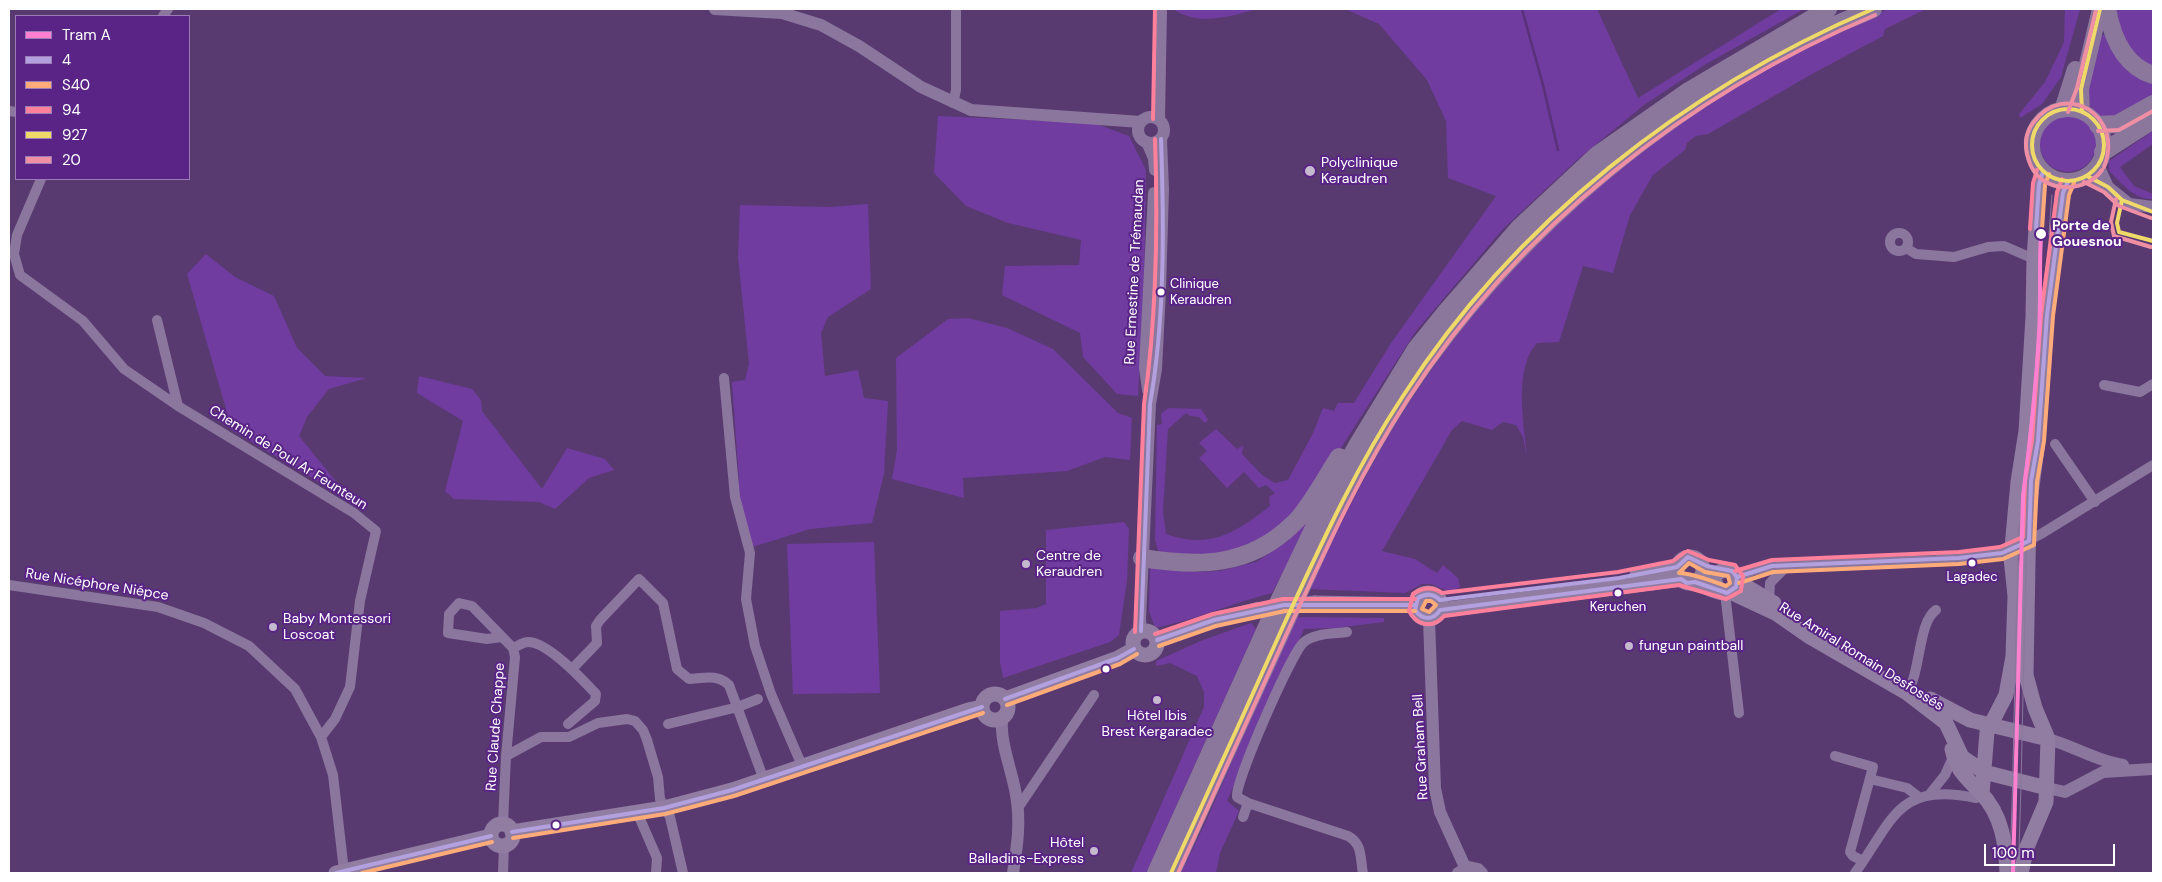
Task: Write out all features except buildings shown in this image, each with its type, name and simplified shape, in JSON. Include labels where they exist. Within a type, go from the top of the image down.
[{"type":"highway","points":[[1142,558],[1208,564],[1233,560],[1258,551],[1294,524],[1416,349],[1477,273],[1520,227],[1597,155],[1687,92],[1822,12],[1834,9]]},
{"type":"highway","points":[[1171,873],[1339,505],[1370,449],[1411,384],[1456,323],[1529,240],[1570,200],[1621,157],[1714,92],[1761,63],[1812,35],[1873,9]]},
{"type":"highway","points":[[2107,9],[2111,30],[2121,49],[2133,63],[2153,74]]},
{"type":"highway","points":[[2098,125],[2117,124],[2153,104]]},
{"type":"highway","points":[[2096,164],[2153,120]]},
{"type":"highway","points":[[1156,873],[1270,620],[1329,496],[1358,444],[1416,349]]},
{"type":"main road","points":[[2062,110],[2071,87],[2090,9]]},
{"type":"main road","points":[[2082,112],[2081,89],[2100,9]]},
{"type":"main road","points":[[2021,873],[2026,847],[2046,804],[2047,788],[2048,739],[2035,708],[2026,675],[2031,481],[2038,441],[2047,315],[2063,193],[2068,181],[2096,164],[2102,134],[2098,125],[2082,112],[2062,110],[2043,119],[2033,135],[2033,154],[2043,172],[2059,180],[2068,181]]},
{"type":"main road","points":[[1982,794],[1989,726],[2006,695],[2013,656],[2015,596],[2011,564],[2026,431],[2033,317],[2034,258],[2039,184],[2043,172]]},
{"type":"main road","points":[[1701,563],[1703,573],[1684,576],[1681,561],[1688,557],[1695,558],[1701,563],[1721,570],[1732,571],[1729,587],[1714,579],[1721,570]]},
{"type":"main road","name":"Rue Amiral Romain Desfossés","points":[[1415,605],[1418,598],[1425,593],[1433,594],[1436,610],[1684,576],[1729,587],[1769,600],[1909,691],[1946,723],[1962,757],[1984,772],[2047,788]]},
{"type":"main road","name":"Rue Amiral Romain Desfossés","points":[[1729,587],[1777,614],[1810,637],[1953,713],[1989,726],[2048,739]]},
{"type":"main road","points":[[1157,640],[1214,620],[1256,610],[1315,604],[1415,605],[1420,617],[1436,610]]},
{"type":"main road","points":[[1141,631],[1149,631],[1157,640],[1156,649],[1148,655],[1139,654],[1134,648],[1134,636],[1141,631]]},
{"type":"main road","points":[[994,719],[985,699],[993,694],[1006,699],[1118,658],[1134,648]]},
{"type":"main road","points":[[994,719],[1008,709],[1006,699]]},
{"type":"main road","points":[[508,828],[511,841],[504,845],[495,843],[491,836],[494,827],[508,828],[664,808],[803,768],[968,710],[994,719]]},
{"type":"main road","points":[[1953,737],[1954,755],[1963,776],[1982,794],[2003,833],[2007,873]]},
{"type":"main road","points":[[340,872],[491,836]]},
{"type":"street","points":[[715,9],[782,13],[821,25],[859,46],[921,87],[970,110],[1150,119],[1164,128],[1161,139],[1156,142],[1144,140],[1126,127],[1102,118]]},
{"type":"street","points":[[953,103],[956,81],[956,9]]},
{"type":"street","points":[[1144,140],[1139,133],[1150,119],[1160,86],[1161,9]]},
{"type":"street","name":"Rue Ernestine de Trémaudan","points":[[1141,631],[1142,558],[1150,404],[1156,369],[1159,300],[1163,189],[1161,139]]},
{"type":"street","name":"Rue Ernestine de Trémaudan","points":[[1144,140],[1155,166],[1145,368],[1150,404]]},
{"type":"street","points":[[2096,164],[2108,187],[2129,204],[2153,208]]},
{"type":"street","name":"Chemin de Poul Ar Feunteun","points":[[41,180],[17,235],[14,254],[20,275],[83,321],[124,368],[178,406],[354,513],[376,531],[360,601],[350,687],[335,719],[322,736]]},
{"type":"street","points":[[1906,248],[1916,254],[1954,257],[2004,246],[2034,258]]},
{"type":"street","points":[[157,320],[178,406]]},
{"type":"street","points":[[724,378],[735,497],[750,553],[746,599],[755,646],[769,686],[803,768]]},
{"type":"street","points":[[2104,385],[2140,392],[2153,384]]},
{"type":"street","points":[[2055,444],[2095,502]]},
{"type":"street","points":[[1739,713],[1729,587],[1761,568],[1788,565],[1941,560],[2002,553],[2029,540],[2095,502],[2153,465]]},
{"type":"street","points":[[1769,600],[1770,584],[1788,565]]},
{"type":"street","points":[[573,668],[597,643],[596,626],[600,620],[639,579],[663,603],[677,669],[689,679],[715,677],[722,679],[729,685],[764,780]]},
{"type":"street","name":"Rue Nicéphore Niépce","points":[[9,585],[158,606],[204,623],[249,646],[295,689],[322,736],[334,775],[340,872]]},
{"type":"street","name":"Rue Claude Chappe","points":[[502,637],[487,639],[448,633],[449,614],[459,603],[472,606],[513,648],[515,657],[506,756],[508,828]]},
{"type":"street","name":"Rue Graham Bell","points":[[1436,610],[1435,788],[1440,812],[1461,870]]},
{"type":"street","points":[[1909,691],[1915,678],[1927,623],[1936,610]]},
{"type":"street","points":[[1347,632],[1310,638],[1297,652],[1257,735],[1239,782],[1237,797],[1248,803],[1354,839],[1361,852],[1363,873]]},
{"type":"street","points":[[513,648],[526,642],[538,644],[573,668],[596,694],[595,702],[568,724]]},
{"type":"street","points":[[1018,808],[1094,695]]},
{"type":"street","points":[[668,724],[738,707],[758,699]]},
{"type":"street","points":[[506,756],[541,737],[569,737],[598,723],[627,719],[635,721],[643,730],[647,740],[664,808],[670,817],[683,873]]},
{"type":"street","points":[[994,719],[1018,808],[1018,836],[1013,873]]},
{"type":"street","points":[[2048,739],[2069,745],[2105,762],[2152,769]]},
{"type":"street","points":[[1924,797],[1945,775],[1954,755]]},
{"type":"street","points":[[1835,756],[1873,767],[1850,852],[1864,861]]},
{"type":"street","points":[[2047,788],[2065,792],[2103,772],[2152,769]]},
{"type":"street","points":[[1870,779],[1907,788],[1924,797]]},
{"type":"street","points":[[1855,873],[1883,827],[1906,804],[1924,797],[1954,794],[1976,798],[1982,794]]},
{"type":"street","points":[[1243,817],[1248,803]]},
{"type":"street","points":[[637,812],[657,858],[656,873]]},
{"type":"street","points":[[503,873],[504,845]]},
{"type":"street","points":[[1461,870],[1474,867],[1482,873]]},
{"type":"shaded area","points":[[1173,9],[1258,9],[1226,17],[1204,19],[1193,18]]},
{"type":"shaded area","points":[[1345,9],[1597,9],[1638,98],[1781,9],[1804,9],[1706,64],[1644,105],[1577,160],[1503,229],[1416,331],[1335,457],[1289,521],[1263,542],[1226,556],[1159,554],[1155,540],[1157,425],[1162,424],[1161,414],[1168,408],[1201,409],[1208,420],[1205,423],[1199,417],[1190,416],[1186,413],[1168,429],[1163,512],[1166,534],[1196,540],[1210,539],[1234,531],[1246,524],[1270,506],[1269,497],[1275,493],[1266,485],[1259,488],[1244,472],[1227,488],[1199,458],[1207,451],[1199,443],[1216,429],[1237,449],[1243,446],[1242,454],[1262,475],[1275,483],[1288,480],[1313,433],[1323,408],[1334,411],[1338,403],[1354,403],[1391,343],[1496,196],[1448,178],[1446,121],[1427,80],[1379,24]]},
{"type":"shaded area","points":[[1889,9],[1926,9],[1885,29],[1883,36],[1812,74],[1708,134],[1696,136],[1687,143],[1685,150],[1653,175],[1630,215],[1613,273],[1583,266],[1559,342],[1537,343],[1530,354],[1522,382],[1527,457],[1523,437],[1516,425],[1503,422],[1492,430],[1462,421],[1452,430],[1382,551],[1415,559],[1437,573],[1443,565],[1458,578],[1460,587],[1451,592],[1431,584],[1422,584],[1405,593],[1309,589],[1352,502],[1400,417],[1466,324],[1502,281],[1541,240],[1625,165],[1717,99],[1801,50]]},
{"type":"shaded area","points":[[2065,9],[2080,9],[2061,77],[2042,104],[2020,118],[2019,114],[2045,82],[2064,42]]},
{"type":"shaded area","points":[[2116,9],[2153,9],[2153,67],[2138,57],[2126,43],[2119,27]]},
{"type":"shaded area","points":[[2101,35],[2107,35],[2153,79],[2153,98],[2116,118],[2102,118],[2090,106],[2087,91]]},
{"type":"shaded area","points":[[938,116],[1094,123],[1129,136],[1146,170],[1144,291],[1138,396],[1117,394],[1083,357],[1080,333],[1002,295],[1005,266],[1079,265],[1081,240],[1008,223],[966,206],[934,173]]},
{"type":"shaded area","points":[[2068,116],[2079,118],[2088,124],[2094,133],[2096,144],[2094,155],[2088,164],[2079,170],[2068,172],[2057,170],[2048,164],[2042,155],[2040,144],[2042,133],[2048,124],[2057,118]]},
{"type":"shaded area","points":[[2153,131],[2153,144],[2120,167],[2134,186],[2153,194],[2153,199],[2146,199],[2134,194],[2109,171],[2109,161]]},
{"type":"shaded area","points":[[868,204],[871,289],[828,317],[821,333],[825,376],[858,370],[864,398],[888,401],[884,474],[872,523],[810,529],[746,549],[733,494],[739,480],[732,382],[745,380],[749,364],[738,257],[740,205],[831,207]]},
{"type":"shaded area","points":[[206,254],[235,277],[274,296],[297,348],[325,376],[367,378],[329,389],[307,417],[299,436],[338,484],[339,494],[232,430],[187,274]]},
{"type":"shaded area","points":[[968,318],[1007,328],[1053,349],[1118,413],[1132,418],[1130,460],[1105,457],[1067,471],[963,478],[964,498],[892,479],[897,450],[896,358],[948,319]]},
{"type":"shaded area","points":[[419,376],[472,389],[481,400],[482,411],[542,489],[567,448],[605,459],[614,470],[589,478],[555,509],[539,502],[454,499],[445,491],[463,421],[417,393]]},
{"type":"shaded area","points":[[1304,518],[1310,520],[1272,593],[1185,621],[1155,628],[1149,611],[1150,566],[1193,572],[1220,571],[1256,562],[1288,541]]},
{"type":"shaded area","points":[[1124,522],[1129,529],[1127,580],[1119,635],[1110,642],[1003,678],[1000,662],[1000,611],[1037,608],[1046,604],[1046,530]]},
{"type":"shaded area","points":[[874,542],[880,693],[793,694],[787,544]]},
{"type":"shaded area","points":[[1295,617],[1384,618],[1384,622],[1335,628],[1304,629],[1227,801],[1239,811],[1220,853],[1216,873],[1181,873],[1207,819]]},
{"type":"shaded area","points":[[1251,623],[1256,629],[1146,873],[1131,873],[1204,707],[1204,692],[1197,676],[1170,663],[1156,666],[1156,661],[1203,640]]},
{"type":"waterway","points":[[1522,9],[1543,85],[1558,150]]},
{"type":"tram line","points":[[2041,234],[2045,194]]},
{"type":"tram line","points":[[2049,235],[2052,195]]},
{"type":"tram line","name":"A","points":[[2013,873],[2023,496],[2038,354],[2041,234]]},
{"type":"tram line","points":[[2019,525],[2027,525],[2026,566],[2018,566],[2019,525]]},
{"type":"tram line","points":[[2018,566],[2026,566],[2022,739],[2014,739],[2018,566]]},
{"type":"tram line","points":[[2014,739],[2022,739],[2021,786],[2013,786],[2014,739]]},
{"type":"tram line","points":[[2013,786],[2021,786],[2019,849],[2011,848],[2013,786]]},
{"type":"tram line","points":[[2010,873],[2011,854],[2019,854],[2019,873]]},
{"type":"transit line","name":"94","points":[[1153,119],[1155,9]]},
{"type":"transit line","name":"927","points":[[1171,873],[1338,511],[1385,424],[1447,333],[1497,274],[1551,219],[1609,168],[1671,121],[1736,79],[1803,42],[1873,9]]},
{"type":"transit line","name":"927","points":[[2082,112],[2081,89],[2100,9]]},
{"type":"transit line","name":"20","points":[[2068,112],[2077,88],[2096,10]]},
{"type":"transit line","name":"20","points":[[1178,873],[1287,633],[1358,484],[1408,399],[1452,336],[1502,278],[1555,223],[1613,172],[1674,126],[1739,84],[1806,47],[1875,15]]},
{"type":"transit line","name":"20","points":[[2102,170],[2095,178],[2076,186],[2055,186],[2045,182],[2031,166],[2026,150],[2026,139],[2033,123],[2046,110],[2061,104],[2075,104],[2088,109],[2099,119],[2106,132],[2108,149],[2104,167]]},
{"type":"transit line","name":"927","points":[[2068,109],[2088,115],[2098,125],[2104,145],[2098,165],[2088,175],[2068,181],[2048,175],[2038,165],[2032,145],[2038,125],[2048,115],[2068,109]]},
{"type":"transit line","name":"20","points":[[2098,131],[2119,130],[2153,111]]},
{"type":"transit line","name":"94","points":[[1135,632],[1144,404],[1152,338],[1156,272],[1155,139]]},
{"type":"transit line","name":"4","points":[[1141,631],[1150,404],[1161,305],[1163,205],[1161,139]]},
{"type":"transit line","name":"94","points":[[2030,229],[2033,183],[2037,170]]},
{"type":"transit line","name":"4","points":[[2036,229],[2039,184],[2043,172]]},
{"type":"transit line","name":"S40","points":[[2042,229],[2045,185],[2049,174]]},
{"type":"transit line","name":"927","points":[[2087,176],[2108,187],[2122,200],[2153,212]]},
{"type":"transit line","name":"94","points":[[1735,571],[1772,560],[1959,552],[2000,547],[2023,537],[2025,481],[2032,440],[2041,315],[2057,192],[2062,179]]},
{"type":"transit line","name":"4","points":[[1737,577],[1772,566],[1959,558],[2002,553],[2029,541],[2031,481],[2038,441],[2047,315],[2063,193],[2068,181]]},
{"type":"transit line","name":"20","points":[[2084,182],[2104,192],[2119,206],[2151,218]]},
{"type":"transit line","name":"S40","points":[[1739,583],[1773,572],[1959,564],[2003,559],[2034,545],[2037,482],[2044,441],[2053,316],[2069,195],[2074,183]]},
{"type":"transit line","name":"20","points":[[2116,199],[2111,222],[2114,236],[2151,247]]},
{"type":"transit line","name":"927","points":[[2122,200],[2117,223],[2119,232],[2153,241]]},
{"type":"transit line","name":"94","points":[[1685,552],[1673,561],[1618,572],[1442,593],[1431,588],[1424,589],[1413,594],[1409,611],[1416,620],[1421,623],[1430,624],[1435,623],[1444,616],[1679,585],[1726,599],[1741,591],[1743,576],[1735,565],[1709,560],[1688,551]]},
{"type":"transit line","name":"4","points":[[1688,557],[1707,566],[1732,571],[1737,577],[1736,587],[1727,593],[1695,582],[1687,583],[1681,579],[1440,610],[1437,614],[1428,618],[1421,616],[1415,610],[1418,598],[1424,595],[1432,595],[1440,600],[1619,578],[1677,567],[1688,557]]},
{"type":"transit line","name":"S40","points":[[1689,563],[1705,572],[1728,576],[1730,583],[1726,586],[1696,576],[1679,573],[1689,563]]},
{"type":"transit line","name":"94","points":[[1155,634],[1213,614],[1283,599],[1415,599]]},
{"type":"transit line","name":"S40","points":[[1426,601],[1431,601],[1436,605],[1429,612],[1422,609],[1426,601]]},
{"type":"transit line","name":"4","points":[[1157,640],[1214,620],[1284,605],[1415,605]]},
{"type":"transit line","name":"S40","points":[[1159,646],[1216,626],[1285,611],[1415,611]]},
{"type":"transit line","name":"4","points":[[1005,699],[1118,658],[1134,649]]},
{"type":"transit line","name":"S40","points":[[1007,705],[1120,664],[1137,654]]},
{"type":"transit line","name":"4","points":[[512,832],[664,808],[732,790],[982,707]]},
{"type":"transit line","name":"S40","points":[[513,838],[665,814],[734,796],[983,713]]},
{"type":"transit line","name":"4","points":[[336,873],[491,836]]},
{"type":"transit line","name":"S40","points":[[362,873],[492,842]]},
{"type":"place","name":"Polyclinique Keraudren","points":[[1310,171]]},
{"type":"place","name":"Porte de Gouesnou","points":[[2041,234]]},
{"type":"place","name":"Clinique Keraudren","points":[[1161,292]]},
{"type":"place","name":"Lagadec","points":[[1972,563]]},
{"type":"place","name":"Centre de Keraudren","points":[[1026,564]]},
{"type":"place","name":"Keruchen","points":[[1618,593]]},
{"type":"place","name":"Baby Montessori Loscoat","points":[[273,627]]},
{"type":"place","name":"fungun paintball","points":[[1629,646]]},
{"type":"place","name":"Hôtel Ibis Brest Kergaradec","points":[[1157,700]]},
{"type":"place","name":"Hôtel Balladins-Express","points":[[1094,851]]}]
